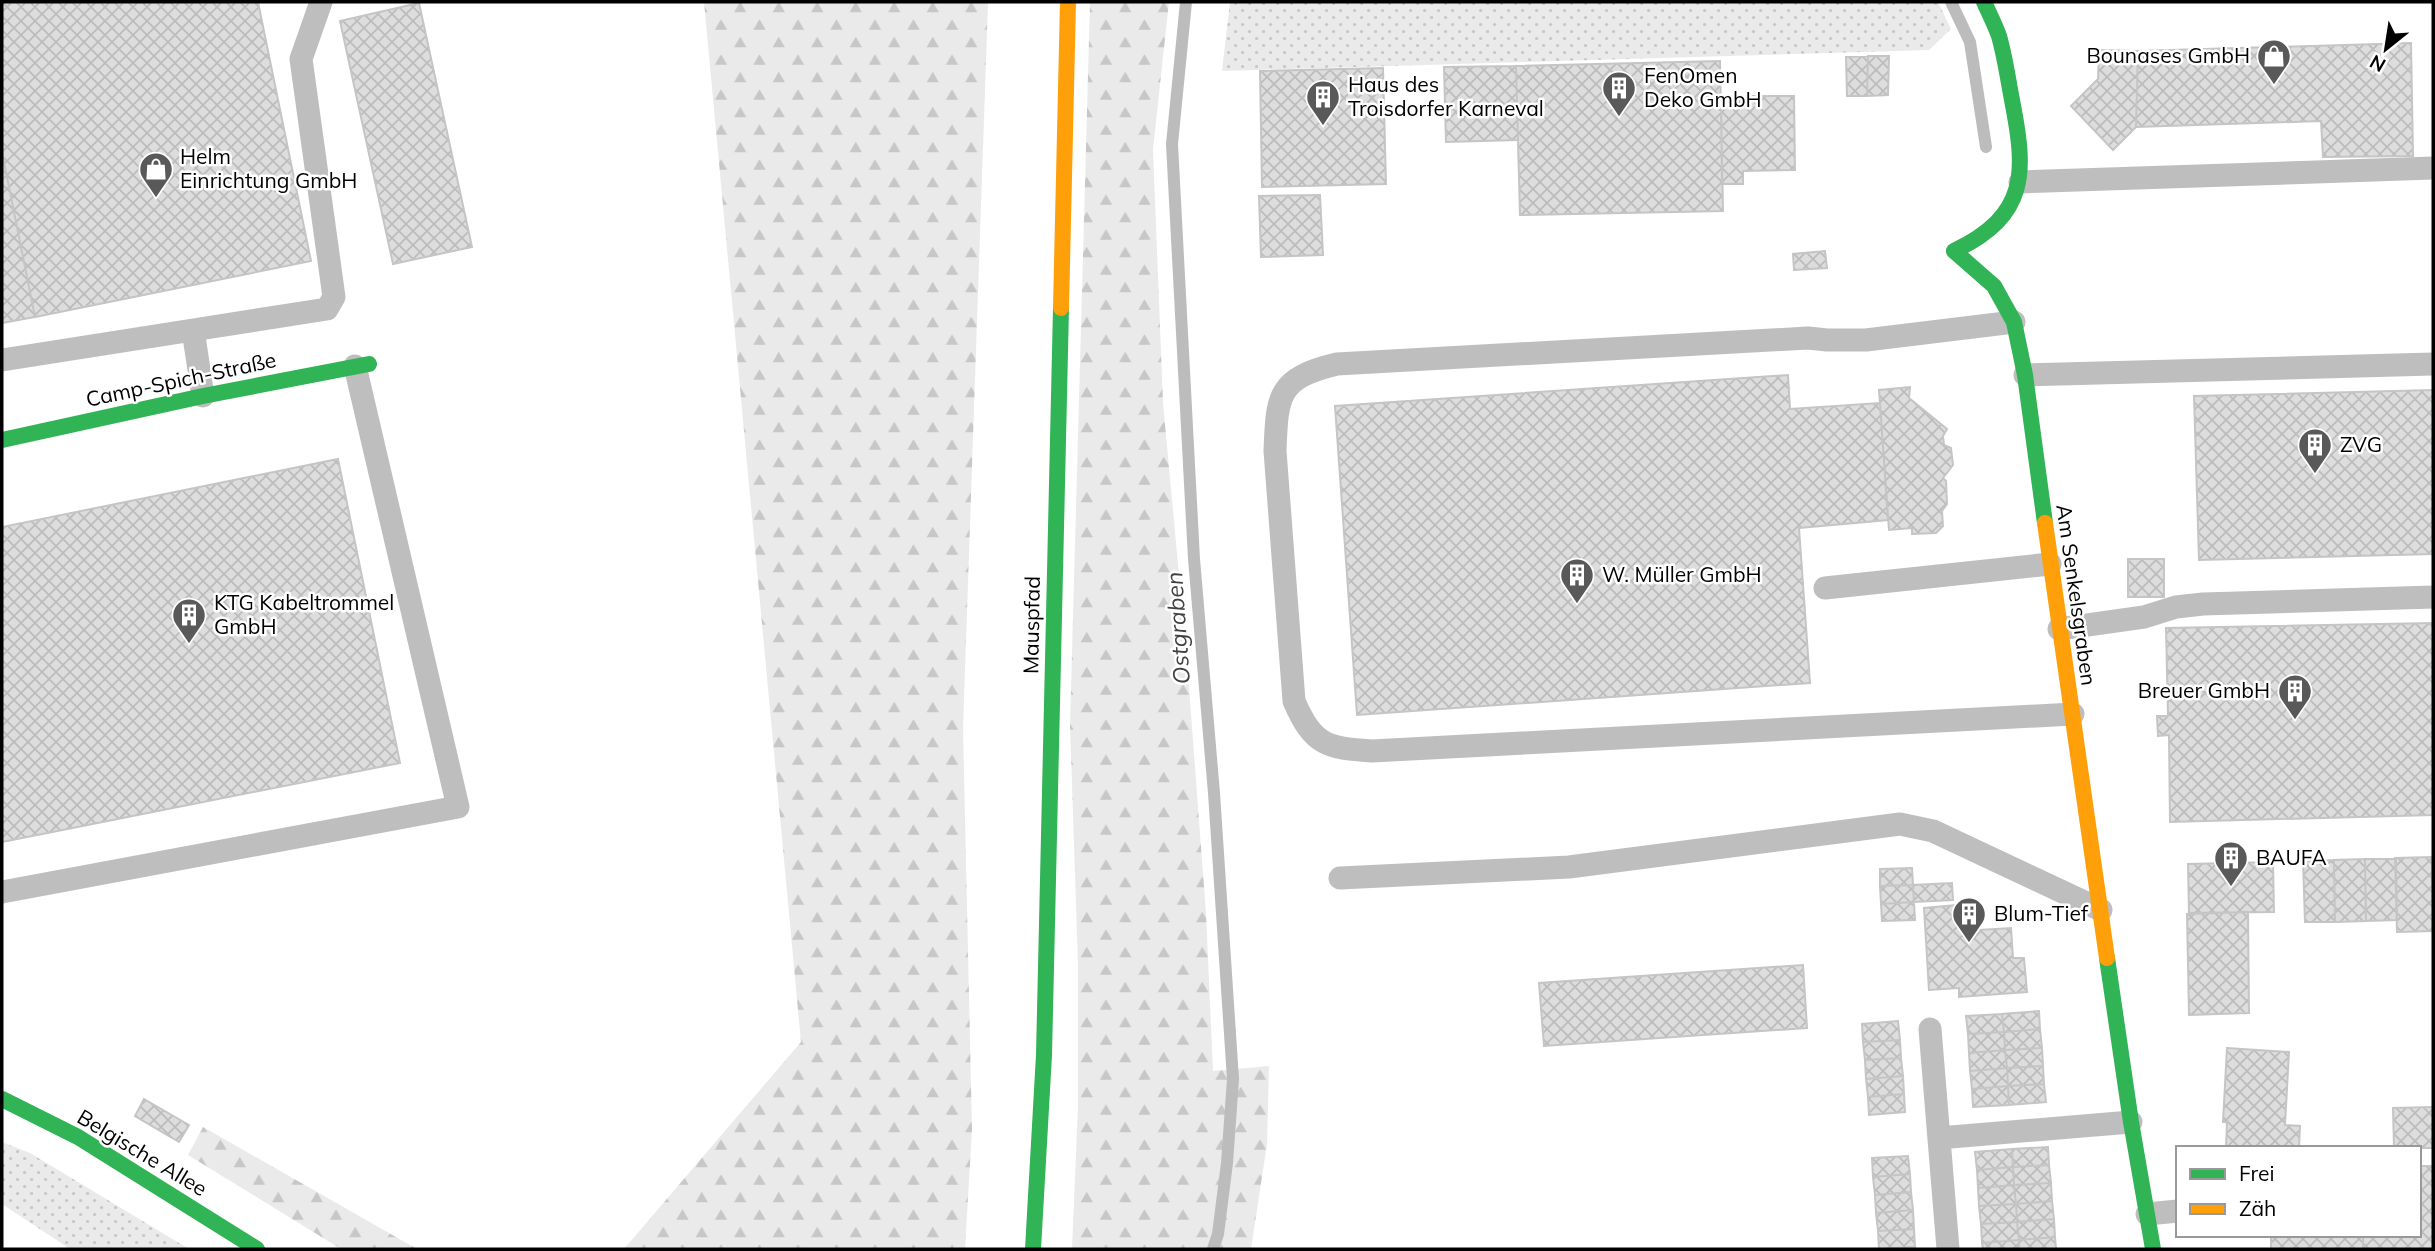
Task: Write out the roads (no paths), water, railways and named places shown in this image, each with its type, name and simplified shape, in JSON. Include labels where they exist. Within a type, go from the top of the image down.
[{"type":"street","name":"Mauspfad","points":[[1033,1249],[1044,1055],[1069,2]]},
{"type":"street","name":"Am Senkelsgraben","points":[[1984,2],[1999,36],[2021,145],[2020,182],[2010,207],[1978,240],[1954,251],[1994,286],[2014,323],[2025,375],[2131,1122],[2153,1249]]},
{"type":"street","name":"Camp-Spich-Straße","points":[[2,440],[362,365]]},
{"type":"street","name":"Belgische Allee","points":[[2,1099],[78,1137],[257,1249]]},
{"type":"lane","points":[[2,360],[327,309],[334,297],[301,59],[321,2]]},
{"type":"lane","points":[[2020,182],[2433,168]]},
{"type":"lane","points":[[2014,323],[1866,340],[1808,338],[1337,364],[1313,369],[1293,380],[1279,399],[1276,420],[1275,451],[1294,701],[1305,726],[1323,742],[1343,749],[1372,751],[2073,714]]},
{"type":"lane","points":[[193,330],[203,396]]},
{"type":"lane","points":[[2025,375],[2433,364]]},
{"type":"lane","points":[[2,892],[458,807],[362,365]]},
{"type":"lane","points":[[1825,588],[2050,564]]},
{"type":"lane","points":[[2059,629],[2144,617],[2176,607],[2203,604],[2433,597]]},
{"type":"lane","points":[[1340,878],[1569,867],[1900,824],[1933,831],[2101,910]]},
{"type":"lane","points":[[1930,1029],[1948,1249]]},
{"type":"lane","points":[[1939,1138],[2131,1122]]},
{"type":"lane","points":[[2147,1214],[2176,1211]]},
{"type":"waterway","name":"Ostgraben","points":[[1186,2],[1172,144],[1194,559],[1214,793],[1233,1079],[1227,1163],[1218,1234],[1213,1249]]},
{"type":"waterway","points":[[1951,2],[1970,42],[1986,147]]},
{"type":"place","name":"Bounases GmbH","points":[[2274,86]]},
{"type":"place","name":"FenOmen Deko GmbH","points":[[1619,118]]},
{"type":"place","name":"Haus des Troisdorfer Karneval","points":[[1323,127]]},
{"type":"place","name":"Helm Einrichtung GmbH","points":[[156,199]]},
{"type":"place","name":"ZVG","points":[[2315,475]]},
{"type":"place","name":"W. Müller GmbH","points":[[1577,605]]},
{"type":"place","name":"KTG Kabeltrommel GmbH","points":[[189,645]]},
{"type":"place","name":"Breuer GmbH","points":[[2295,721]]},
{"type":"place","name":"BAUFA","points":[[2231,888]]},
{"type":"place","name":"Blum-Tief","points":[[1969,944]]}]
